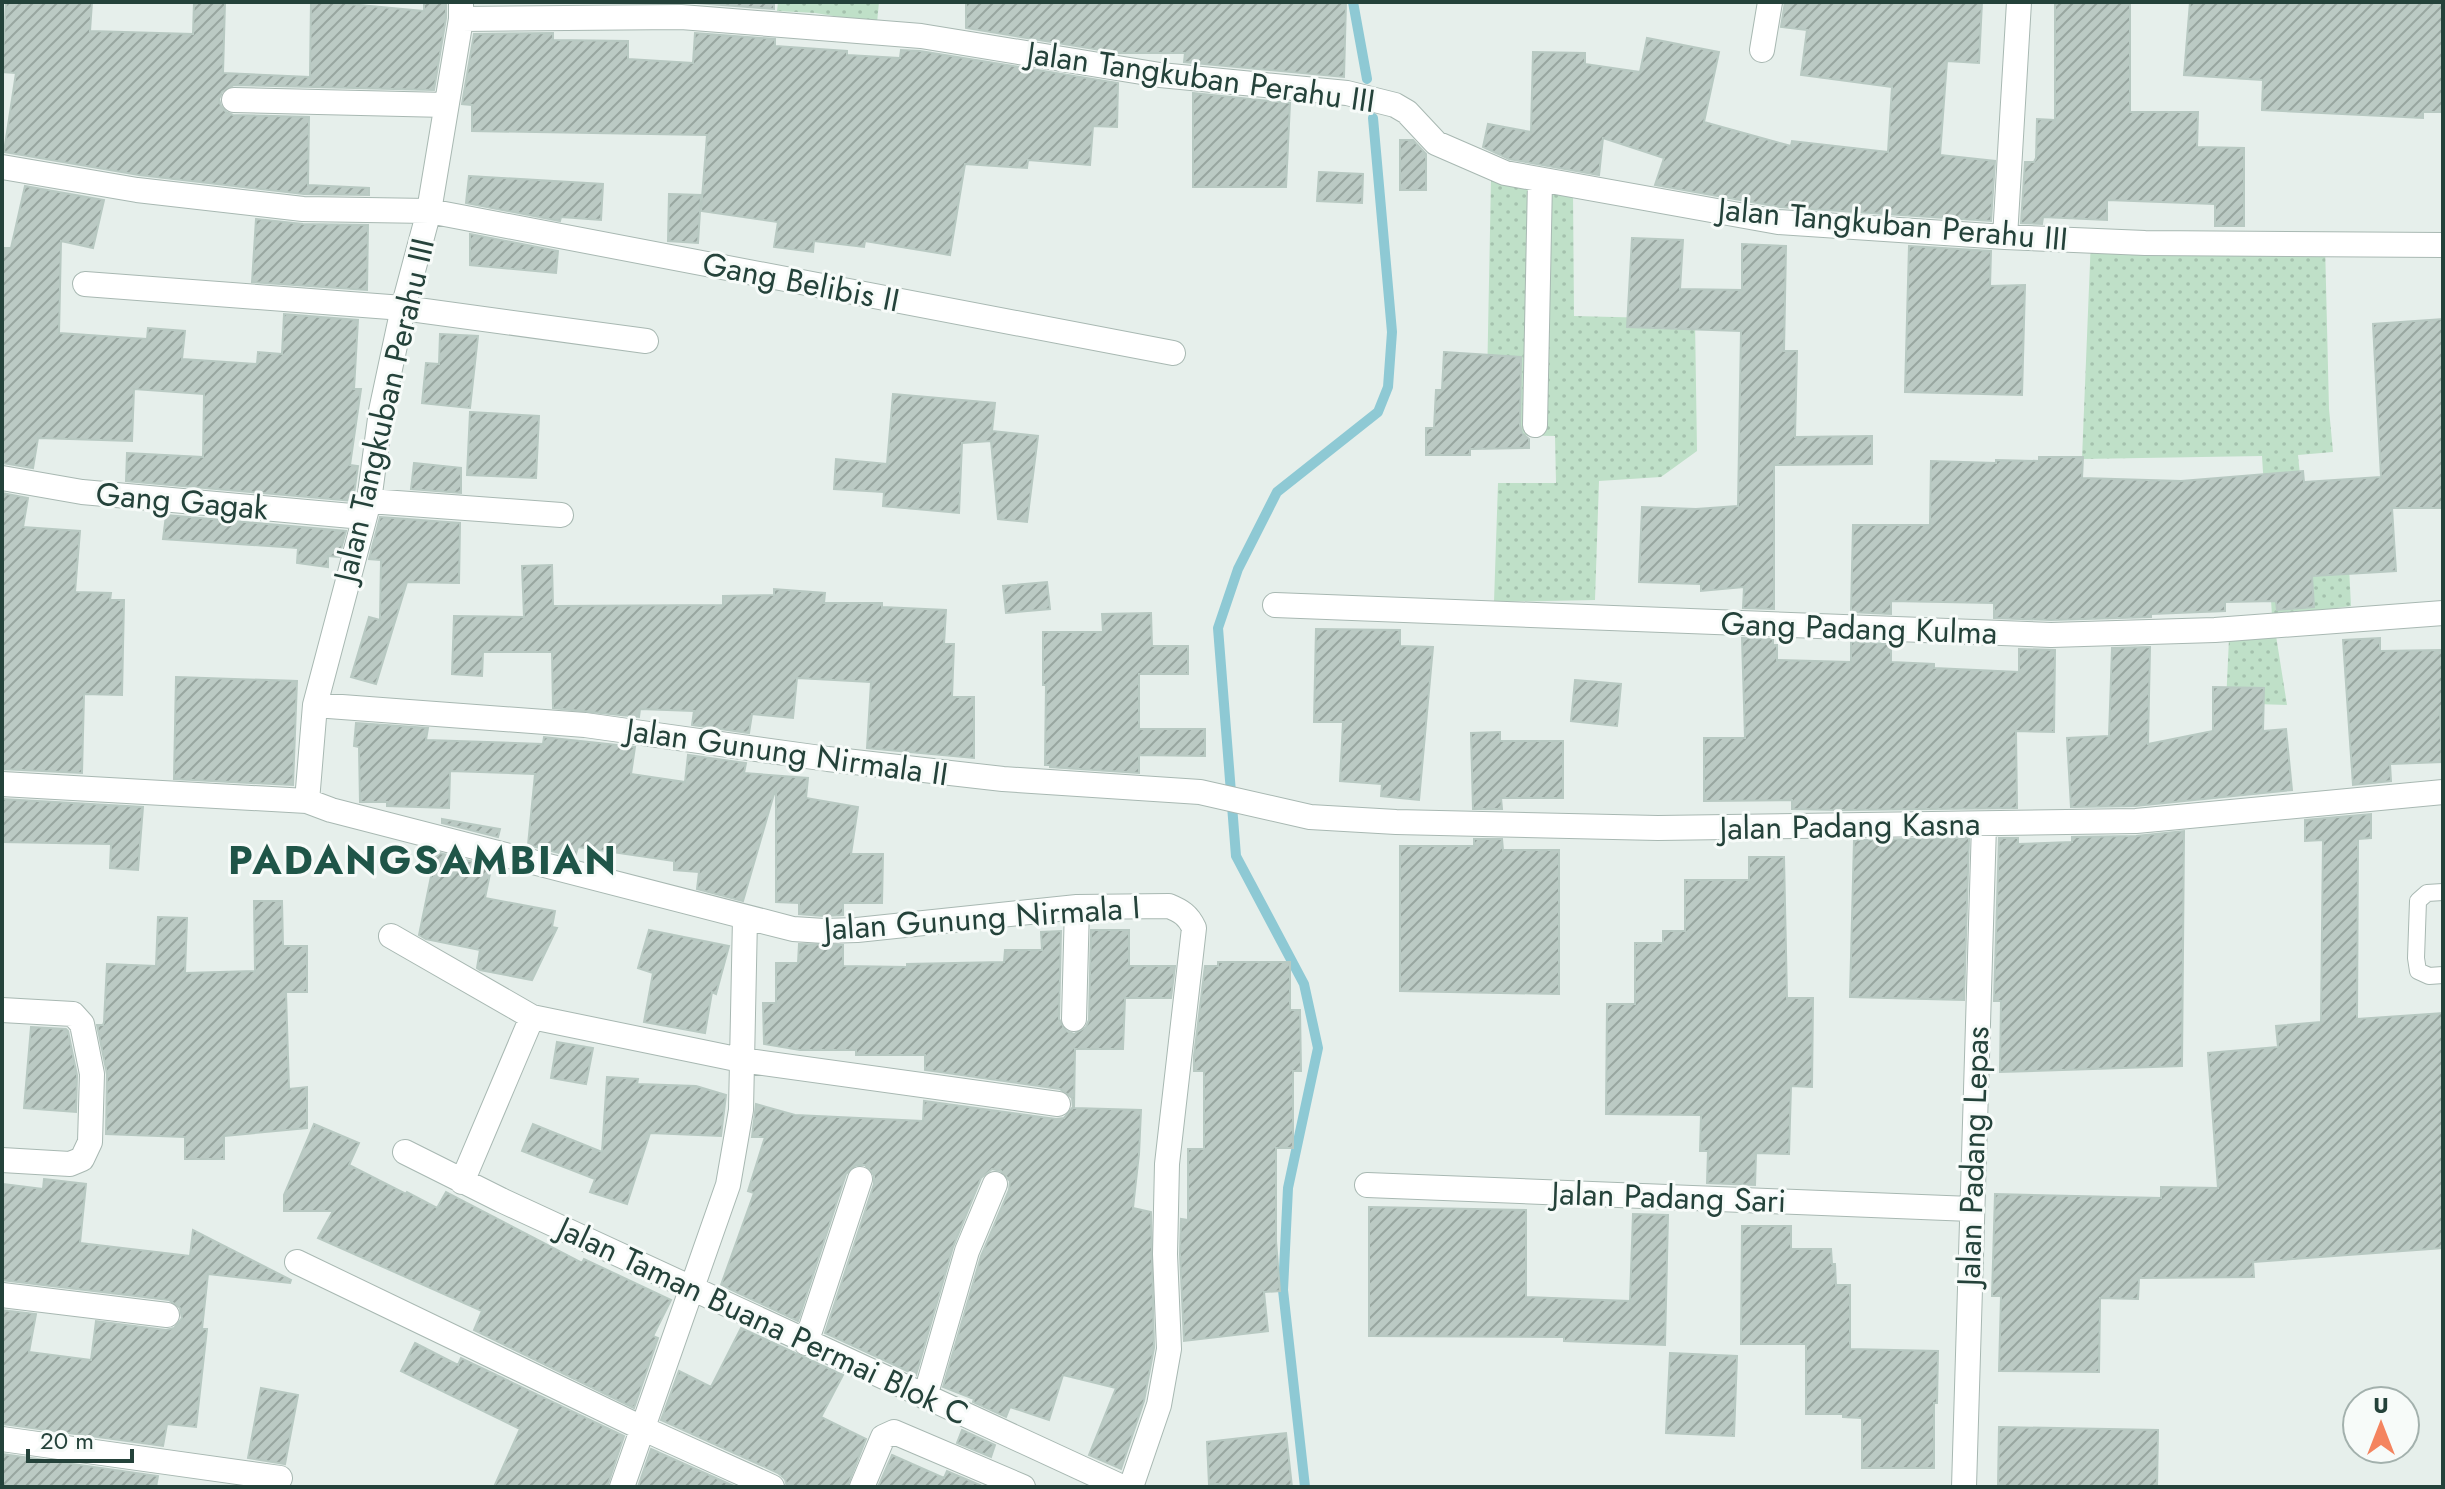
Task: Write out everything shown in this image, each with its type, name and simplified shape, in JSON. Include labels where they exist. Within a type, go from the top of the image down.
[{"type":"street","points":[[1762,50],[1770,2]]},
{"type":"street","points":[[2005,237],[2019,2]]},
{"type":"street","name":"Jalan Tangkuban Perahu III","points":[[307,801],[315,705],[366,509],[381,411],[403,308],[429,211],[461,11],[681,17],[921,36],[1160,75],[1347,93],[1395,105],[1407,112],[1436,143],[1505,173],[1778,222],[2145,243],[2443,245]]},
{"type":"street","points":[[234,100],[446,105]]},
{"type":"street","name":"Gang Belibis II","points":[[2,167],[137,190],[303,209],[429,211],[1173,353]]},
{"type":"street","points":[[1535,425],[1540,181]]},
{"type":"street","points":[[85,284],[403,308],[646,341]]},
{"type":"street","name":"Gang Gagak","points":[[2,478],[82,492],[366,509],[561,515]]},
{"type":"street","name":"Gang Padang Kulma","points":[[1275,605],[2051,635],[2215,630],[2443,613]]},
{"type":"street","name":"Jalan Gunung Nirmala II","points":[[315,705],[585,725],[828,759],[1003,779],[1200,792],[1258,805]]},
{"type":"street","name":"Jalan Gunung Nirmala I","points":[[2,784],[307,801],[331,810],[793,929],[824,931],[1077,907],[1169,906],[1182,911],[1194,928],[1167,1164],[1167,1364],[1159,1405],[1131,1487]]},
{"type":"street","name":"Jalan Padang Kasna","points":[[1258,805],[1310,817],[1396,822],[1658,828],[1984,825],[2136,821],[2443,792]]},
{"type":"street","name":"Jalan Padang Lepas","points":[[1964,1487],[1984,825]]},
{"type":"street","points":[[1074,1019],[1077,907]]},
{"type":"street","points":[[622,1487],[728,1185],[741,1110],[745,918]]},
{"type":"street","points":[[391,936],[532,1017],[741,1060],[1058,1104]]},
{"type":"street","points":[[2,1010],[73,1014],[82,1024],[92,1074],[89,1148],[82,1159],[70,1164],[2,1160]]},
{"type":"street","points":[[462,1182],[532,1017]]},
{"type":"street","name":"Jalan Taman Buana Permai Blok C","points":[[405,1152],[462,1182],[806,1343],[1122,1487]]},
{"type":"street","points":[[806,1343],[860,1179]]},
{"type":"street","points":[[925,1397],[967,1251],[995,1184]]},
{"type":"street","name":"Jalan Padang Sari","points":[[1367,1185],[1971,1209]]},
{"type":"street","points":[[297,1262],[772,1487]]},
{"type":"street","points":[[2,1295],[167,1315]]},
{"type":"street","points":[[862,1487],[883,1437],[894,1432],[1023,1487]]},
{"type":"street","points":[[2,1439],[280,1478]]},
{"type":"lane","points":[[2443,892],[2427,893],[2418,901],[2416,958],[2418,971],[2429,976],[2443,975]]},
{"type":"green space","points":[[778,2],[879,2],[877,23],[815,13],[777,11]]},
{"type":"green space","points":[[1491,179],[1573,191],[1574,316],[1695,319],[1697,451],[1661,477],[1599,481],[1595,600],[1494,602],[1498,483],[1556,483],[1555,436],[1486,435]]},
{"type":"green space","points":[[2091,238],[2325,243],[2333,452],[2298,455],[2309,565],[2349,567],[2351,606],[2273,617],[2287,705],[2226,703],[2230,617],[2272,616],[2262,456],[2082,459]]},
{"type":"building","points":[[6,2],[92,2],[90,31],[193,34],[194,2],[225,2],[223,73],[310,77],[311,2],[349,2],[424,11],[424,2],[446,2],[446,18],[434,90],[234,85],[222,92],[219,99],[221,106],[233,115],[309,117],[308,185],[369,188],[369,195],[304,194],[139,175],[4,152],[16,73],[2,72]]},
{"type":"building","points":[[774,2],[774,9],[697,3]]},
{"type":"building","points":[[966,2],[1346,2],[1344,77],[1184,62],[1185,53],[1119,53],[966,28]]},
{"type":"building","points":[[1785,2],[1982,2],[1979,63],[1947,61],[1940,155],[1995,161],[1991,221],[1780,207],[1655,185],[1664,158],[1603,138],[1599,175],[1509,159],[1483,147],[1488,124],[1531,132],[1533,52],[1585,53],[1585,64],[1640,72],[1647,38],[1719,52],[1704,122],[1791,146],[1792,141],[1888,152],[1892,87],[1801,75],[1807,30],[1781,27]]},
{"type":"building","points":[[2055,2],[2130,2],[2130,112],[2198,112],[2197,147],[2244,148],[2244,226],[2215,226],[2215,204],[2107,200],[2107,220],[2043,217],[2042,224],[2021,223],[2025,162],[2034,162],[2036,158],[2037,119],[2055,120]]},
{"type":"building","points":[[2190,2],[2443,2],[2443,112],[2423,112],[2423,118],[2262,110],[2263,80],[2184,75]]},
{"type":"building","points":[[553,33],[553,40],[628,41],[628,59],[693,63],[695,33],[775,39],[775,46],[847,51],[847,55],[900,58],[901,50],[920,51],[1118,83],[1117,127],[1093,126],[1090,165],[1028,160],[1027,168],[965,164],[950,255],[865,241],[864,247],[814,241],[813,252],[774,247],[778,222],[701,211],[707,135],[472,131],[472,105],[462,104],[474,34]]},
{"type":"building","points":[[1193,93],[1290,103],[1286,187],[1193,187]]},
{"type":"building","points":[[1400,140],[1413,140],[1426,154],[1426,190],[1400,190]]},
{"type":"building","points":[[1319,172],[1363,174],[1362,203],[1317,201]]},
{"type":"building","points":[[469,176],[603,184],[601,220],[561,217],[560,221],[466,203]]},
{"type":"building","points":[[25,186],[104,200],[93,248],[61,241],[59,333],[147,339],[148,328],[185,331],[182,359],[257,364],[258,352],[282,354],[284,314],[358,320],[354,389],[361,389],[350,465],[358,466],[353,501],[126,481],[127,453],[203,457],[204,394],[134,389],[132,441],[38,438],[33,468],[2,463],[2,248],[11,248]]},
{"type":"building","points":[[669,194],[701,195],[698,243],[668,241]]},
{"type":"building","points":[[256,219],[303,224],[368,225],[367,290],[252,282]]},
{"type":"building","points":[[470,234],[558,251],[556,273],[470,265]]},
{"type":"building","points":[[1632,238],[1683,240],[1680,289],[1742,290],[1742,244],[1786,246],[1784,351],[1797,351],[1795,437],[1872,436],[1872,464],[1774,465],[1774,609],[1743,608],[1744,587],[1701,591],[1701,584],[1639,582],[1642,507],[1696,509],[1738,506],[1741,331],[1627,327]]},
{"type":"building","points":[[1909,246],[1991,251],[1990,286],[2025,285],[2022,395],[1905,392]]},
{"type":"building","points":[[2443,319],[2443,508],[2392,508],[2396,571],[2312,576],[2314,607],[2277,610],[2276,601],[2225,602],[2225,611],[2051,620],[1994,618],[1994,603],[1891,601],[1891,614],[1851,612],[1853,525],[1930,525],[1931,461],[1996,463],[1996,460],[2039,461],[2039,457],[2083,457],[2082,478],[2181,481],[2303,471],[2304,482],[2381,477],[2373,324]]},
{"type":"building","points":[[440,334],[478,336],[470,408],[422,403],[426,363],[439,364]]},
{"type":"building","points":[[1444,352],[1521,357],[1520,425],[1522,433],[1529,439],[1529,448],[1470,449],[1470,455],[1426,455],[1426,428],[1434,428],[1436,390],[1442,390]]},
{"type":"building","points":[[893,394],[995,403],[992,431],[1038,436],[1027,522],[998,519],[991,441],[962,443],[959,513],[883,506],[884,492],[834,489],[836,459],[887,464]]},
{"type":"building","points":[[470,412],[539,416],[536,478],[467,475]]},
{"type":"building","points":[[414,463],[461,468],[461,493],[411,489]]},
{"type":"building","points":[[2,493],[28,498],[23,527],[80,531],[75,592],[111,593],[110,600],[124,600],[122,695],[84,694],[82,773],[2,769]]},
{"type":"building","points":[[166,515],[346,531],[339,557],[328,556],[328,567],[297,563],[298,548],[163,539]]},
{"type":"building","points":[[380,517],[460,523],[459,583],[407,582],[376,684],[351,677],[369,617],[380,620],[381,560],[369,559]]},
{"type":"building","points":[[552,565],[553,606],[723,605],[723,596],[774,595],[774,589],[825,593],[824,603],[882,603],[882,607],[946,610],[944,644],[954,644],[952,697],[974,697],[974,758],[867,748],[871,682],[797,678],[793,718],[752,714],[749,733],[692,725],[694,711],[640,709],[639,717],[553,708],[552,652],[483,652],[482,676],[452,674],[454,616],[524,617],[522,566]]},
{"type":"building","points":[[1047,582],[1050,609],[1006,613],[1003,586]]},
{"type":"building","points":[[1151,613],[1152,646],[1188,646],[1188,674],[1139,674],[1139,729],[1205,729],[1205,756],[1139,755],[1139,773],[1045,765],[1043,632],[1103,632],[1102,614]]},
{"type":"building","points":[[1316,629],[1400,630],[1400,646],[1433,647],[1419,800],[1381,796],[1382,784],[1340,781],[1343,722],[1314,722]]},
{"type":"building","points":[[1742,638],[1773,639],[1773,645],[1777,645],[1777,660],[1851,662],[1851,642],[1891,644],[1891,662],[1934,664],[1934,668],[2019,672],[2019,649],[2055,650],[2054,732],[2016,731],[2017,808],[1792,809],[1792,800],[1704,801],[1704,738],[1745,738]]},
{"type":"building","points":[[2380,638],[2380,651],[2443,650],[2443,710],[2440,710],[2442,762],[2390,764],[2391,781],[2353,785],[2343,640]]},
{"type":"building","points":[[2150,647],[2148,744],[2213,731],[2213,687],[2264,688],[2263,731],[2286,729],[2292,790],[2135,806],[2071,807],[2067,738],[2109,736],[2112,648]]},
{"type":"building","points":[[176,677],[297,681],[293,785],[174,779]]},
{"type":"building","points":[[1575,680],[1621,684],[1617,726],[1571,721]]},
{"type":"building","points":[[356,723],[428,728],[426,740],[543,744],[544,737],[635,747],[631,774],[685,782],[688,755],[746,763],[744,773],[808,778],[806,798],[858,807],[851,854],[883,854],[882,903],[843,903],[843,915],[824,916],[799,914],[799,903],[776,902],[776,787],[743,901],[697,889],[699,872],[674,870],[674,861],[578,847],[575,857],[528,845],[535,774],[450,771],[449,808],[360,802],[359,747],[354,746]]},
{"type":"building","points":[[1500,732],[1500,741],[1563,741],[1563,798],[1501,798],[1502,809],[1473,809],[1471,733]]},
{"type":"building","points":[[2,799],[143,807],[138,870],[110,868],[111,844],[2,842]]},
{"type":"building","points":[[2371,814],[2371,838],[2358,839],[2357,1019],[2443,1013],[2443,1248],[2253,1262],[2254,1277],[2139,1278],[2138,1299],[2100,1298],[2099,1372],[1999,1371],[2001,1296],[1992,1296],[1995,1194],[2161,1198],[2161,1187],[2218,1188],[2208,1053],[2278,1047],[2276,1026],[2321,1022],[2323,840],[2305,841],[2305,820]]},
{"type":"building","points":[[442,819],[500,829],[498,837],[442,823]]},
{"type":"building","points":[[2184,831],[2182,1066],[2000,1072],[2001,1001],[1994,1001],[1999,838],[2018,838],[2018,844],[2072,842],[2072,837],[2136,836]]},
{"type":"building","points":[[1969,838],[1964,1000],[1850,997],[1854,840]]},
{"type":"building","points":[[1474,839],[1502,839],[1503,850],[1559,850],[1559,994],[1400,991],[1400,846],[1474,846]]},
{"type":"building","points":[[436,852],[489,866],[485,898],[555,911],[552,927],[557,928],[532,980],[480,970],[477,968],[480,950],[419,935]]},
{"type":"building","points":[[1749,857],[1784,857],[1787,998],[1813,998],[1812,1087],[1791,1086],[1789,1154],[1756,1153],[1755,1185],[1707,1183],[1708,1151],[1700,1151],[1701,1115],[1606,1114],[1607,1004],[1635,1004],[1635,943],[1663,943],[1663,931],[1685,931],[1685,880],[1749,880]]},
{"type":"building","points":[[254,901],[282,901],[283,946],[307,946],[307,992],[286,992],[289,1089],[307,1087],[307,1128],[224,1136],[224,1159],[185,1159],[185,1137],[106,1134],[107,1074],[97,1025],[104,1022],[107,964],[156,966],[158,917],[187,918],[185,973],[255,971]]},
{"type":"building","points":[[649,930],[729,946],[716,994],[712,992],[705,1033],[644,1022],[653,973],[638,968]]},
{"type":"building","points":[[1091,930],[1129,930],[1129,966],[1175,966],[1171,998],[1125,998],[1123,1049],[1075,1049],[1074,1108],[1141,1110],[1133,1208],[1151,1212],[1154,1348],[1144,1401],[1121,1469],[1089,1455],[1116,1388],[1063,1375],[1049,1420],[1010,1407],[1006,1417],[973,1402],[974,1399],[943,1387],[981,1256],[1009,1190],[1010,1181],[1001,1171],[992,1169],[981,1178],[953,1247],[916,1375],[825,1333],[874,1184],[874,1175],[865,1165],[856,1165],[846,1174],[798,1321],[721,1285],[754,1193],[748,1191],[765,1137],[752,1137],[756,1104],[795,1115],[923,1121],[924,1101],[1056,1119],[1064,1118],[1073,1107],[1072,1098],[1060,1089],[925,1070],[925,1055],[856,1055],[856,1050],[800,1050],[764,1044],[763,1003],[776,1003],[776,963],[798,963],[799,944],[843,945],[843,966],[907,967],[907,964],[1004,962],[1005,950],[1042,950],[1041,932],[1061,931],[1059,1019],[1066,1031],[1074,1034],[1086,1027],[1089,1020]]},
{"type":"building","points":[[1218,962],[1290,962],[1290,1010],[1300,1010],[1301,1071],[1293,1071],[1293,1148],[1276,1148],[1276,1241],[1280,1291],[1264,1292],[1268,1331],[1184,1341],[1180,1254],[1181,1219],[1188,1220],[1188,1149],[1204,1149],[1204,1071],[1194,1071],[1194,1056],[1205,966],[1218,966]]},
{"type":"building","points":[[31,1027],[68,1031],[77,1075],[76,1112],[24,1108]]},
{"type":"building","points":[[557,1042],[593,1048],[586,1084],[551,1078]]},
{"type":"building","points":[[607,1077],[638,1079],[637,1084],[696,1086],[726,1095],[721,1136],[650,1133],[627,1204],[590,1192],[595,1179],[522,1151],[533,1124],[602,1152]]},
{"type":"building","points":[[314,1124],[359,1143],[349,1165],[406,1194],[437,1208],[446,1192],[582,1263],[584,1259],[671,1300],[653,1336],[658,1338],[634,1408],[474,1330],[482,1311],[318,1238],[333,1211],[284,1211],[284,1195]]},
{"type":"building","points":[[44,1179],[86,1184],[80,1243],[190,1256],[193,1230],[291,1280],[290,1283],[208,1274],[202,1329],[207,1329],[196,1427],[167,1424],[163,1446],[2,1424],[2,1310],[36,1314],[29,1352],[91,1360],[96,1321],[166,1330],[174,1328],[182,1318],[180,1308],[169,1300],[2,1280],[2,1184],[43,1189]]},
{"type":"building","points":[[1369,1207],[1526,1210],[1526,1297],[1630,1301],[1633,1214],[1668,1215],[1665,1345],[1564,1341],[1564,1337],[1369,1336]]},
{"type":"building","points":[[1742,1226],[1791,1226],[1791,1249],[1831,1249],[1836,1285],[1850,1285],[1850,1349],[1938,1351],[1934,1468],[1862,1468],[1862,1418],[1843,1417],[1843,1414],[1806,1414],[1806,1344],[1741,1344]]},
{"type":"building","points":[[741,1328],[843,1375],[821,1417],[866,1439],[847,1487],[787,1487],[785,1479],[778,1473],[661,1420],[679,1371],[711,1387]]},
{"type":"building","points":[[415,1343],[458,1365],[461,1358],[624,1436],[607,1487],[494,1487],[520,1429],[401,1371]]},
{"type":"building","points":[[1670,1353],[1737,1356],[1734,1436],[1666,1433]]},
{"type":"building","points":[[261,1388],[298,1395],[285,1464],[248,1458]]},
{"type":"building","points":[[1999,1427],[2158,1430],[2157,1487],[1998,1487]]},
{"type":"building","points":[[962,1430],[995,1445],[991,1457],[957,1443]]},
{"type":"building","points":[[1286,1433],[1292,1487],[1220,1487],[1221,1484],[1209,1484],[1207,1442]]},
{"type":"building","points":[[651,1449],[736,1487],[638,1487]]},
{"type":"building","points":[[2,1454],[158,1476],[156,1487],[2,1487]]},
{"type":"building","points":[[892,1455],[944,1478],[947,1471],[980,1485],[878,1487]]},
{"type":"waterway","points":[[1353,2],[1367,79]]},
{"type":"waterway","points":[[1305,1487],[1283,1290],[1288,1188],[1318,1048],[1304,984],[1236,856],[1218,628],[1238,569],[1277,492],[1378,412],[1388,387],[1392,332],[1373,118]]},
{"type":"district","name":"PADANGSAMBIAN","points":[[423,860]]}]
